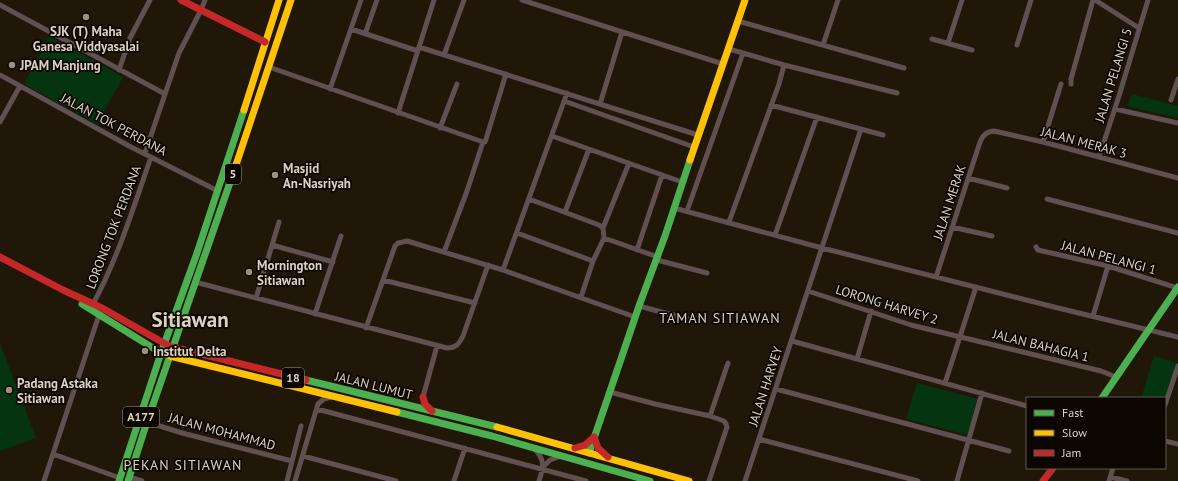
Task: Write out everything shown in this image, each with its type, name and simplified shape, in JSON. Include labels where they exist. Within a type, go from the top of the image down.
[{"type":"main road","points":[[181,0],[265,42],[268,42],[272,38],[287,0]]},
{"type":"main road","name":"5","points":[[161,353],[197,254],[236,138],[279,0]]},
{"type":"main road","name":"5","points":[[170,356],[234,172],[291,0]]},
{"type":"main road","points":[[570,458],[584,457],[589,453],[745,0]]},
{"type":"main road","points":[[236,138],[253,97],[261,72],[263,69],[269,67]]},
{"type":"main road","name":"JALAN LUMUT","points":[[0,257],[93,304],[164,344],[173,347],[494,426],[689,481]]},
{"type":"main road","points":[[1103,397],[1178,287]]},
{"type":"main road","name":"JALAN LUMUT","points":[[63,290],[99,315],[161,353],[170,356],[508,440],[650,481]]},
{"type":"main road","name":"A177","points":[[120,480],[161,353]]},
{"type":"main road","name":"A177","points":[[128,479],[170,356]]},
{"type":"main road","points":[[412,406],[418,404],[423,398]]},
{"type":"main road","points":[[423,398],[425,404],[432,411]]},
{"type":"main road","points":[[463,418],[476,427],[475,432]]},
{"type":"main road","points":[[494,426],[493,429],[496,435],[508,440]]},
{"type":"main road","points":[[572,448],[585,445],[594,437]]},
{"type":"main road","points":[[594,437],[598,448],[614,461]]},
{"type":"main road","points":[[589,453],[593,462],[603,468]]},
{"type":"main road","points":[[1043,481],[1051,469]]},
{"type":"street","points":[[119,70],[130,38],[150,0]]},
{"type":"street","name":"LORONG TOK PERDANA","points":[[145,153],[179,53],[205,0]]},
{"type":"street","points":[[330,89],[360,0]]},
{"type":"street","points":[[365,34],[377,0]]},
{"type":"street","points":[[398,113],[434,0]]},
{"type":"street","points":[[444,55],[464,0]]},
{"type":"street","points":[[522,0],[723,64]]},
{"type":"street","points":[[823,45],[838,0]]},
{"type":"street","points":[[948,44],[962,0]]},
{"type":"street","points":[[1018,45],[1031,0]]},
{"type":"street","points":[[1071,84],[1071,79],[1094,0],[1140,28]]},
{"type":"street","name":"JALAN PELANGI 5","points":[[1099,157],[1148,0]]},
{"type":"street","points":[[0,5],[165,94]]},
{"type":"street","points":[[738,21],[904,68]]},
{"type":"street","points":[[351,28],[365,34],[444,55],[506,74],[698,135]]},
{"type":"street","points":[[600,104],[622,32]]},
{"type":"street","points":[[932,39],[972,50]]},
{"type":"street","points":[[729,49],[784,65],[897,93]]},
{"type":"street","points":[[687,211],[743,53]]},
{"type":"street","points":[[729,222],[784,65]]},
{"type":"street","points":[[269,67],[483,142]]},
{"type":"street","points":[[444,252],[467,191],[483,142],[485,142],[506,74]]},
{"type":"street","name":"JALAN TOK PERDANA","points":[[0,75],[128,146],[145,153],[218,191]]},
{"type":"street","points":[[1171,100],[1178,79]]},
{"type":"street","points":[[440,128],[457,84]]},
{"type":"street","points":[[1043,142],[1061,84]]},
{"type":"street","points":[[0,122],[20,86]]},
{"type":"street","points":[[503,270],[567,93]]},
{"type":"street","points":[[564,101],[694,147]]},
{"type":"street","points":[[771,105],[883,135]]},
{"type":"street","points":[[1115,109],[1178,123]]},
{"type":"street","points":[[775,235],[817,117]]},
{"type":"street","name":"JALAN HARVEY","points":[[746,480],[861,129]]},
{"type":"street","name":"JALAN MERAK 3","points":[[984,134],[994,131],[1043,142],[1178,178]]},
{"type":"street","name":"JALAN MERAK","points":[[936,277],[980,142],[984,134]]},
{"type":"street","points":[[552,136],[682,182]]},
{"type":"street","points":[[565,212],[589,149]]},
{"type":"street","name":"LORONG TOK PERDANA","points":[[93,304],[103,286],[114,259],[151,157]]},
{"type":"street","points":[[581,297],[593,261],[604,238],[603,228],[629,163]]},
{"type":"street","points":[[637,250],[662,175]]},
{"type":"street","points":[[968,178],[1007,188]]},
{"type":"street","points":[[529,199],[599,225],[603,228]]},
{"type":"street","points":[[1047,199],[1178,233]]},
{"type":"street","points":[[674,208],[936,277],[1148,330],[1178,336]]},
{"type":"street","points":[[256,298],[279,222]]},
{"type":"street","points":[[952,226],[992,236]]},
{"type":"street","points":[[517,233],[593,261]]},
{"type":"street","points":[[315,314],[341,236]]},
{"type":"street","points":[[604,238],[657,258],[707,274]]},
{"type":"street","points":[[366,328],[395,246],[398,243],[407,241],[488,265],[635,317]]},
{"type":"street","points":[[272,245],[333,262]]},
{"type":"street","name":"JALAN PELANGI 1","points":[[1036,247],[1038,250],[1108,266],[1178,287]]},
{"type":"street","points":[[195,282],[366,328],[437,346],[451,348],[458,345],[463,336],[488,265]]},
{"type":"street","points":[[1093,316],[1108,266]]},
{"type":"street","points":[[383,280],[474,303]]},
{"type":"street","points":[[945,383],[976,287]]},
{"type":"street","name":"LORONG HARVEY 2","points":[[808,291],[911,324],[960,336]]},
{"type":"street","points":[[639,306],[688,319]]},
{"type":"street","points":[[857,359],[871,311]]},
{"type":"street","points":[[44,481],[99,315]]},
{"type":"street","name":"JALAN BAHAGIA 1","points":[[960,336],[1101,371],[1116,377]]},
{"type":"street","points":[[792,341],[1026,406]]},
{"type":"street","points":[[423,398],[437,346]]},
{"type":"street","points":[[710,416],[728,363]]},
{"type":"street","points":[[1166,403],[1178,366]]},
{"type":"street","points":[[776,390],[1009,451]]},
{"type":"street","points":[[610,392],[710,416],[724,421],[727,427],[709,481]]},
{"type":"street","points":[[957,481],[982,393]]},
{"type":"street","points":[[295,481],[321,401],[328,397],[336,397]]},
{"type":"street","points":[[318,409],[543,468],[586,481]]},
{"type":"street","name":"JALAN MOHAMMAD","points":[[147,422],[182,433],[292,461]]},
{"type":"street","points":[[287,481],[301,426]]},
{"type":"street","points":[[760,440],[918,481]]},
{"type":"street","points":[[1166,441],[1178,444]]},
{"type":"street","points":[[454,481],[465,448]]},
{"type":"street","points":[[533,448],[541,457],[543,468]]},
{"type":"street","points":[[53,454],[120,480]]},
{"type":"street","points":[[539,481],[543,468],[550,460],[562,455]]},
{"type":"street","points":[[302,456],[396,481]]},
{"type":"street","points":[[1113,469],[1109,479],[1128,481]]},
{"type":"street","points":[[128,479],[142,481]]},
{"type":"green space","points":[[49,36],[123,77],[97,124],[24,84]]},
{"type":"green space","points":[[1132,94],[1178,106],[1178,118],[1127,106]]},
{"type":"green space","name":"Padang Astaka Sitiawan","points":[[0,343],[36,438],[0,451]]},
{"type":"green space","points":[[1154,356],[1178,363],[1178,373],[1166,409],[1166,397],[1141,397]]},
{"type":"green space","points":[[917,383],[982,400],[971,436],[906,419]]},
{"type":"traffic: fast","points":[[119,481],[244,110]]},
{"type":"traffic: fast","points":[[589,453],[690,160]]},
{"type":"traffic: fast","points":[[128,481],[235,168]]},
{"type":"traffic: fast","points":[[1103,397],[1178,287]]},
{"type":"traffic: fast","points":[[82,304],[161,353],[167,355]]},
{"type":"traffic: fast","points":[[306,380],[497,427]]},
{"type":"traffic: fast","points":[[397,412],[492,436],[650,481]]},
{"type":"traffic: slow","points":[[244,110],[279,0]]},
{"type":"traffic: slow","points":[[235,168],[291,0]]},
{"type":"traffic: slow","points":[[690,160],[745,0]]},
{"type":"traffic: slow","points":[[170,356],[397,412]]},
{"type":"traffic: slow","points":[[497,427],[689,481]]},
{"type":"traffic: jam","points":[[181,0],[265,42]]},
{"type":"traffic: jam","points":[[0,257],[63,290],[102,308],[169,346]]},
{"type":"traffic: jam","points":[[173,347],[306,380]]},
{"type":"traffic: jam","points":[[423,397],[425,404],[432,411]]},
{"type":"traffic: jam","points":[[575,448],[585,445],[594,437],[598,448],[608,457]]},
{"type":"traffic: jam","points":[[1043,481],[1052,469]]},
{"type":"place","name":"SJK (T) Maha Ganesa Viddyasalai","points":[[86,17]]},
{"type":"place","name":"JPAM Manjung","points":[[12,65]]},
{"type":"place","name":"Masjid An-Nasriyah","points":[[275,175]]},
{"type":"place","name":"Mornington Sitiawan","points":[[249,272]]},
{"type":"place","name":"Institut Delta","points":[[145,351]]},
{"type":"place","name":"Padang Astaka Sitiawan","points":[[9,390]]},
{"type":"district","name":"TAMAN SITIAWAN","points":[[720,318]]},
{"type":"district","name":"Sitiawan","points":[[190,320]]},
{"type":"district","name":"PEKAN SITIAWAN","points":[[183,465]]}]
